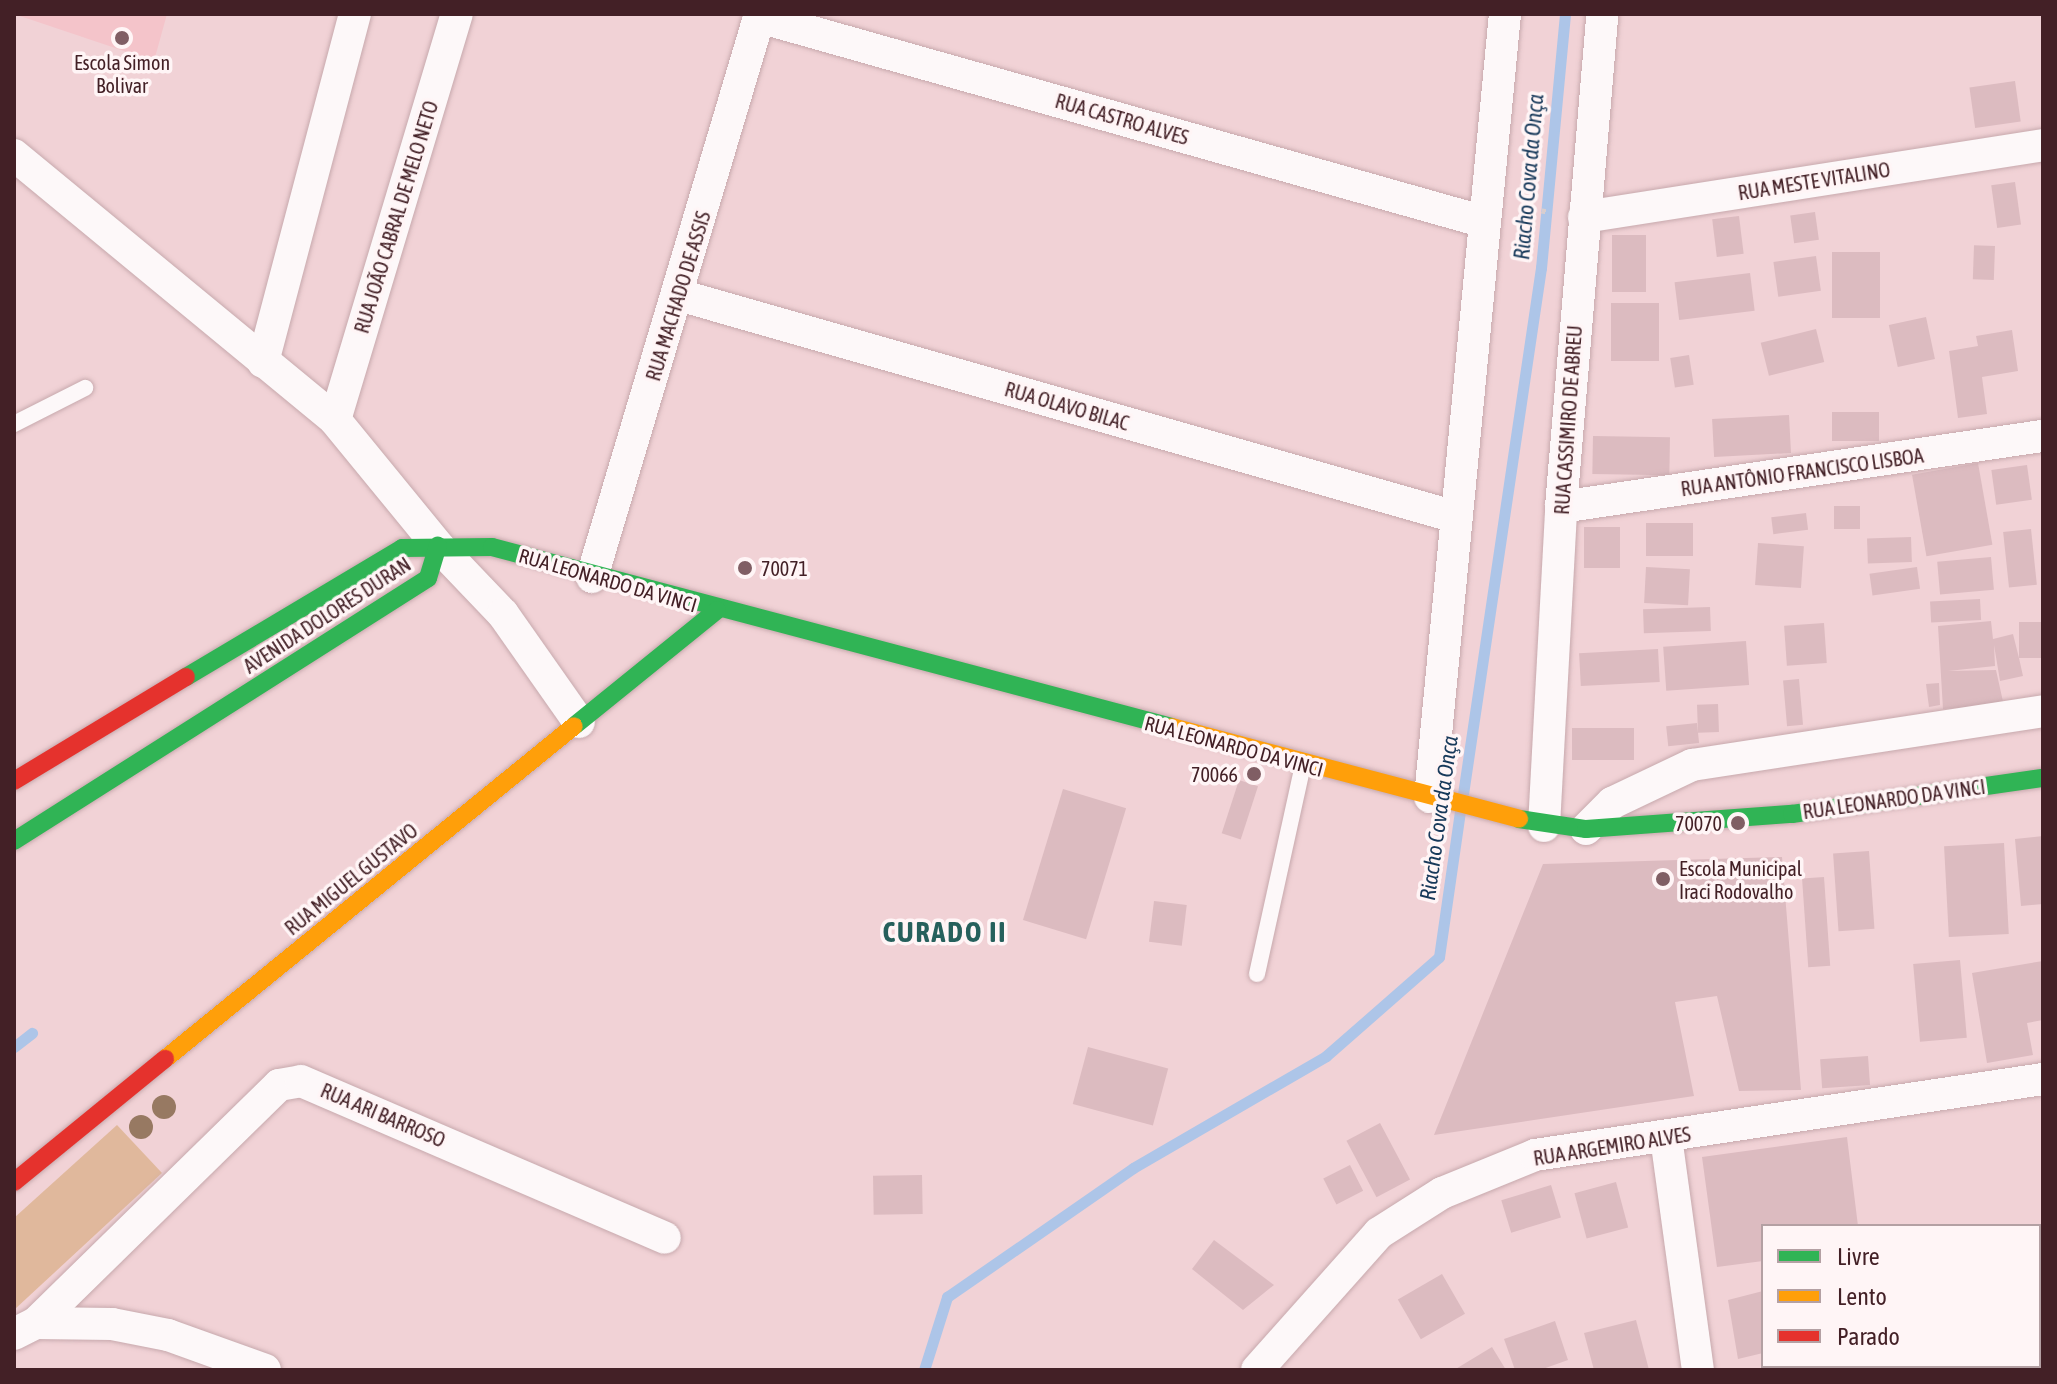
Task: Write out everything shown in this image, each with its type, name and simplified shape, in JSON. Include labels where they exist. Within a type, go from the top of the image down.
[{"type":"street","points":[[263,362],[355,14]]},
{"type":"street","name":"RUA JOÃO CABRAL DE MELO NETO","points":[[335,420],[457,14]]},
{"type":"street","points":[[1442,800],[1456,517],[1505,14]]},
{"type":"street","name":"RUA CASSIMIRO DE ABREU","points":[[1544,826],[1561,507],[1571,215],[1602,14]]},
{"type":"street","name":"RUA CASTRO ALVES","points":[[760,16],[1485,222]]},
{"type":"street","name":"RUA MACHADO DE ASSIS","points":[[592,577],[679,295],[760,16]]},
{"type":"street","name":"RUA MESTE VITALINO","points":[[1571,215],[2043,145]]},
{"type":"street","points":[[14,155],[335,420],[438,546],[503,614],[579,722]]},
{"type":"street","name":"RUA OLAVO BILAC","points":[[679,295],[1456,517]]},
{"type":"street","name":"RUA ANTÔNIO FRANCISCO LISBOA","points":[[1561,507],[2043,436]]},
{"type":"street","name":"RUA LEONARDO DA VINCI","points":[[438,546],[492,547],[592,577],[1544,826],[1586,829],[1792,814],[2043,778]]},
{"type":"street","name":"AVENIDA DOLORES DURAN","points":[[14,781],[402,548],[438,546],[428,578],[26,833]]},
{"type":"street","name":"RUA MIGUEL GUSTAVO","points":[[14,1182],[717,610]]},
{"type":"street","points":[[1586,829],[1612,803],[1692,765],[2043,711]]},
{"type":"street","points":[[14,791],[26,833]]},
{"type":"street","name":"RUA ARGEMIRO ALVES","points":[[1257,1370],[1379,1233],[1442,1193],[1535,1155],[2043,1079]]},
{"type":"street","name":"RUA ARI BARROSO","points":[[25,1328],[279,1085],[301,1081],[665,1238]]},
{"type":"street","points":[[1666,1137],[1698,1370]]},
{"type":"street","points":[[25,1328],[112,1324],[168,1335],[265,1370]]},
{"type":"lane","points":[[14,424],[85,388]]},
{"type":"lane","points":[[1257,974],[1303,764]]},
{"type":"path","points":[[1521,207],[1571,215]]},
{"type":"shaded area","name":"Escola Simon Bolivar","points":[[14,14],[167,14],[154,61]]},
{"type":"shaded area","points":[[117,1125],[162,1173],[14,1310],[14,1218]]},
{"type":"building","points":[[2015,81],[2021,122],[1975,128],[1969,87]]},
{"type":"building","points":[[2015,182],[2021,225],[1997,228],[1991,185]]},
{"type":"building","points":[[1815,212],[1819,240],[1794,243],[1790,215]]},
{"type":"building","points":[[1739,216],[1744,254],[1717,257],[1712,219]]},
{"type":"building","points":[[1612,235],[1646,235],[1646,292],[1612,292]]},
{"type":"building","points":[[1974,245],[1995,246],[1994,280],[1973,279]]},
{"type":"building","points":[[1832,252],[1880,252],[1880,318],[1832,318]]},
{"type":"building","points":[[1816,256],[1821,291],[1778,297],[1773,262]]},
{"type":"building","points":[[1750,273],[1755,311],[1679,320],[1675,282]]},
{"type":"building","points":[[1611,303],[1659,303],[1659,361],[1611,361]]},
{"type":"building","points":[[1926,317],[1935,359],[1898,367],[1889,325]]},
{"type":"building","points":[[1816,329],[1824,362],[1769,376],[1761,343]]},
{"type":"building","points":[[2012,330],[2018,371],[1982,377],[1987,414],[1958,418],[1949,351],[1978,346],[1976,336]]},
{"type":"building","points":[[1689,355],[1694,385],[1675,388],[1670,358]]},
{"type":"building","points":[[1832,412],[1879,412],[1879,441],[1832,441]]},
{"type":"building","points":[[1789,415],[1791,453],[1714,457],[1712,419]]},
{"type":"building","points":[[1593,436],[1670,437],[1669,475],[1592,474]]},
{"type":"building","points":[[1978,463],[1992,545],[1926,556],[1912,475]]},
{"type":"building","points":[[2027,465],[2032,500],[1996,505],[1991,470]]},
{"type":"building","points":[[1834,506],[1860,506],[1860,529],[1834,529]]},
{"type":"building","points":[[1806,513],[1808,530],[1773,534],[1771,517]]},
{"type":"building","points":[[1646,523],[1693,523],[1693,556],[1646,556]]},
{"type":"building","points":[[1584,527],[1620,527],[1620,568],[1584,568]]},
{"type":"building","points":[[2031,529],[2037,585],[2009,588],[2003,532]]},
{"type":"building","points":[[1911,537],[1912,562],[1868,564],[1867,539]]},
{"type":"building","points":[[1758,543],[1804,546],[1801,588],[1755,585]]},
{"type":"building","points":[[1991,557],[1994,590],[1940,595],[1937,562]]},
{"type":"building","points":[[1646,567],[1690,569],[1688,605],[1644,603]]},
{"type":"building","points":[[1917,567],[1920,589],[1873,595],[1869,574]]},
{"type":"building","points":[[1980,599],[1981,620],[1931,623],[1930,602]]},
{"type":"building","points":[[1710,607],[1711,631],[1644,633],[1643,609]]},
{"type":"building","points":[[1991,621],[1993,639],[2013,634],[2023,676],[2000,681],[1994,645],[1995,666],[1948,671],[1996,670],[2004,706],[1943,709],[1938,626]]},
{"type":"building","points":[[2019,622],[2043,622],[2043,658],[2019,658]]},
{"type":"building","points":[[1824,623],[1827,663],[1787,666],[1784,626]]},
{"type":"building","points":[[1746,641],[1749,685],[1666,691],[1663,647]]},
{"type":"building","points":[[1658,649],[1660,682],[1581,686],[1579,653]]},
{"type":"building","points":[[1799,679],[1803,725],[1787,726],[1783,680]]},
{"type":"building","points":[[1939,683],[1940,705],[1929,707],[1926,684]]},
{"type":"building","points":[[1718,704],[1719,732],[1698,733],[1697,705]]},
{"type":"building","points":[[1697,723],[1699,743],[1668,746],[1666,726]]},
{"type":"building","points":[[1572,728],[1634,728],[1634,760],[1572,760]]},
{"type":"building","points":[[1239,780],[1258,786],[1241,839],[1222,833]]},
{"type":"building","points":[[1063,789],[1126,808],[1086,939],[1023,920]]},
{"type":"building","points":[[2043,836],[2043,904],[2021,906],[2015,839]]},
{"type":"building","points":[[2004,843],[2009,934],[1949,937],[1944,846]]},
{"type":"building","points":[[1869,851],[1874,929],[1839,931],[1833,854]]},
{"type":"building","points":[[1782,857],[1801,1090],[1739,1091],[1717,996],[1675,1002],[1694,1096],[1434,1135],[1543,864]]},
{"type":"building","points":[[1824,877],[1830,966],[1808,967],[1802,879]]},
{"type":"building","points":[[1154,901],[1187,905],[1182,946],[1149,942]]},
{"type":"building","points":[[1960,960],[1967,1038],[1920,1042],[1913,964]]},
{"type":"building","points":[[2043,961],[2043,1020],[2027,1023],[2033,1055],[1987,1063],[1972,973]]},
{"type":"building","points":[[1088,1047],[1168,1068],[1153,1125],[1073,1104]]},
{"type":"building","points":[[1868,1056],[1870,1085],[1822,1088],[1820,1059]]},
{"type":"building","points":[[1380,1123],[1410,1180],[1376,1197],[1346,1141]]},
{"type":"building","points":[[1847,1137],[1858,1224],[1761,1224],[1761,1261],[1717,1267],[1702,1157]]},
{"type":"building","points":[[1350,1165],[1363,1191],[1336,1204],[1323,1179]]},
{"type":"building","points":[[922,1175],[923,1214],[874,1215],[873,1176]]},
{"type":"building","points":[[1616,1182],[1628,1227],[1587,1239],[1574,1193]]},
{"type":"building","points":[[1551,1185],[1561,1218],[1511,1233],[1501,1200]]},
{"type":"building","points":[[1214,1240],[1274,1285],[1243,1310],[1192,1269]]},
{"type":"building","points":[[1442,1274],[1465,1314],[1421,1339],[1398,1300]]},
{"type":"building","points":[[1761,1292],[1761,1353],[1738,1359],[1728,1300]]},
{"type":"building","points":[[1636,1320],[1649,1370],[1594,1370],[1584,1333]]},
{"type":"building","points":[[1555,1321],[1568,1360],[1540,1370],[1515,1370],[1504,1339]]},
{"type":"building","points":[[1492,1347],[1506,1370],[1454,1370]]},
{"type":"waterway","name":"Riacho Cova da Onça","points":[[1463,794],[1541,268],[1565,14]]},
{"type":"waterway","name":"Riacho Cova da Onça","points":[[924,1370],[947,1297],[1133,1168],[1326,1056],[1439,957],[1460,811]]},
{"type":"waterway","points":[[14,1047],[32,1033]]},
{"type":"traffic: fast","points":[[14,841],[428,578],[438,546]]},
{"type":"traffic: fast","points":[[186,677],[402,548],[492,547],[1172,727]]},
{"type":"traffic: fast","points":[[574,726],[717,610]]},
{"type":"traffic: fast","points":[[1519,819],[1586,829],[1792,814],[2043,778]]},
{"type":"traffic: slow","points":[[165,1059],[574,726]]},
{"type":"traffic: slow","points":[[1172,727],[1519,819]]},
{"type":"traffic: jam","points":[[14,781],[186,677]]},
{"type":"traffic: jam","points":[[14,1182],[165,1059]]},
{"type":"place","name":"Escola Simon Bolivar","points":[[122,38]]},
{"type":"place","name":"70071","points":[[745,568]]},
{"type":"place","name":"70066","points":[[1254,774]]},
{"type":"place","name":"70070","points":[[1738,823]]},
{"type":"place","name":"Escola Municipal Iraci Rodovalho","points":[[1663,879]]},
{"type":"district","name":"CURADO II","points":[[945,932]]}]
